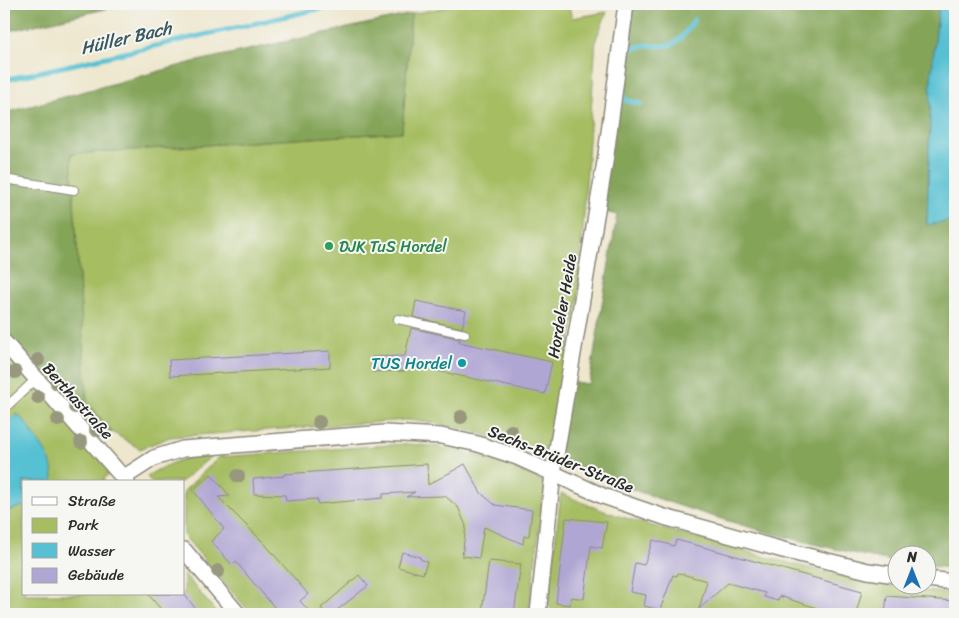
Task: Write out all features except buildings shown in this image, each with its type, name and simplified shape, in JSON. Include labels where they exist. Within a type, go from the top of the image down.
[{"type":"street","name":"Hordeler Heide","points":[[538,614],[553,473],[605,162],[626,4]]},
{"type":"street","name":"Berthastraße","points":[[4,342],[35,380],[125,480]]},
{"type":"street","name":"Sechs-Brüder-Straße","points":[[125,480],[154,458],[183,450],[385,433],[441,436],[469,442],[517,457],[602,496],[674,520],[782,550],[886,574]]},
{"type":"street","points":[[185,551],[238,614]]},
{"type":"street","points":[[936,580],[955,582]]},
{"type":"lane","points":[[4,179],[74,190]]},
{"type":"lane","points":[[398,319],[465,334]]},
{"type":"lane","points":[[4,409],[35,380]]},
{"type":"green space","points":[[4,4],[128,4],[4,32]]},
{"type":"green space","name":"DJK TuS Hordel","points":[[461,4],[568,4],[572,18],[607,12],[596,39],[578,302],[553,425],[558,442],[555,459],[465,429],[408,420],[170,437],[140,449],[112,432],[87,402],[71,154],[402,132],[411,14]]},
{"type":"green space","points":[[626,4],[939,4],[931,79],[927,224],[955,220],[955,568],[936,567],[936,546],[886,546],[886,560],[852,553],[723,520],[639,492],[556,459],[568,381],[589,384],[617,215],[597,210]]},
{"type":"green space","points":[[411,14],[402,132],[71,154],[87,402],[112,432],[94,440],[4,331],[4,113],[193,62]]},
{"type":"green space","points":[[4,344],[114,470],[104,480],[22,480],[22,596],[185,596],[185,575],[218,614],[4,614]]},
{"type":"green space","points":[[404,444],[422,445],[477,455],[512,467],[545,483],[529,614],[251,614],[185,537],[185,490],[219,457]]},
{"type":"green space","points":[[214,454],[183,480],[150,480],[147,476],[179,460]]},
{"type":"green space","points":[[561,493],[598,509],[636,521],[804,567],[886,585],[886,596],[936,596],[936,592],[955,594],[955,614],[557,614],[548,605]]},
{"type":"water","points":[[939,4],[955,4],[955,220],[927,225],[931,79]]},
{"type":"water","points":[[17,414],[26,423],[47,454],[51,463],[53,480],[22,480],[22,507],[4,512],[4,426]]},
{"type":"waterway","name":"Hüller Bach","points":[[4,80],[341,4]]},
{"type":"waterway","points":[[625,62],[628,51],[648,45],[669,45],[677,41],[685,34],[694,20]]},
{"type":"waterway","points":[[622,88],[625,100],[641,104]]},
{"type":"place","name":"DJK TuS Hordel","points":[[329,246]]},
{"type":"place","name":"TUS Hordel","points":[[462,363]]}]
